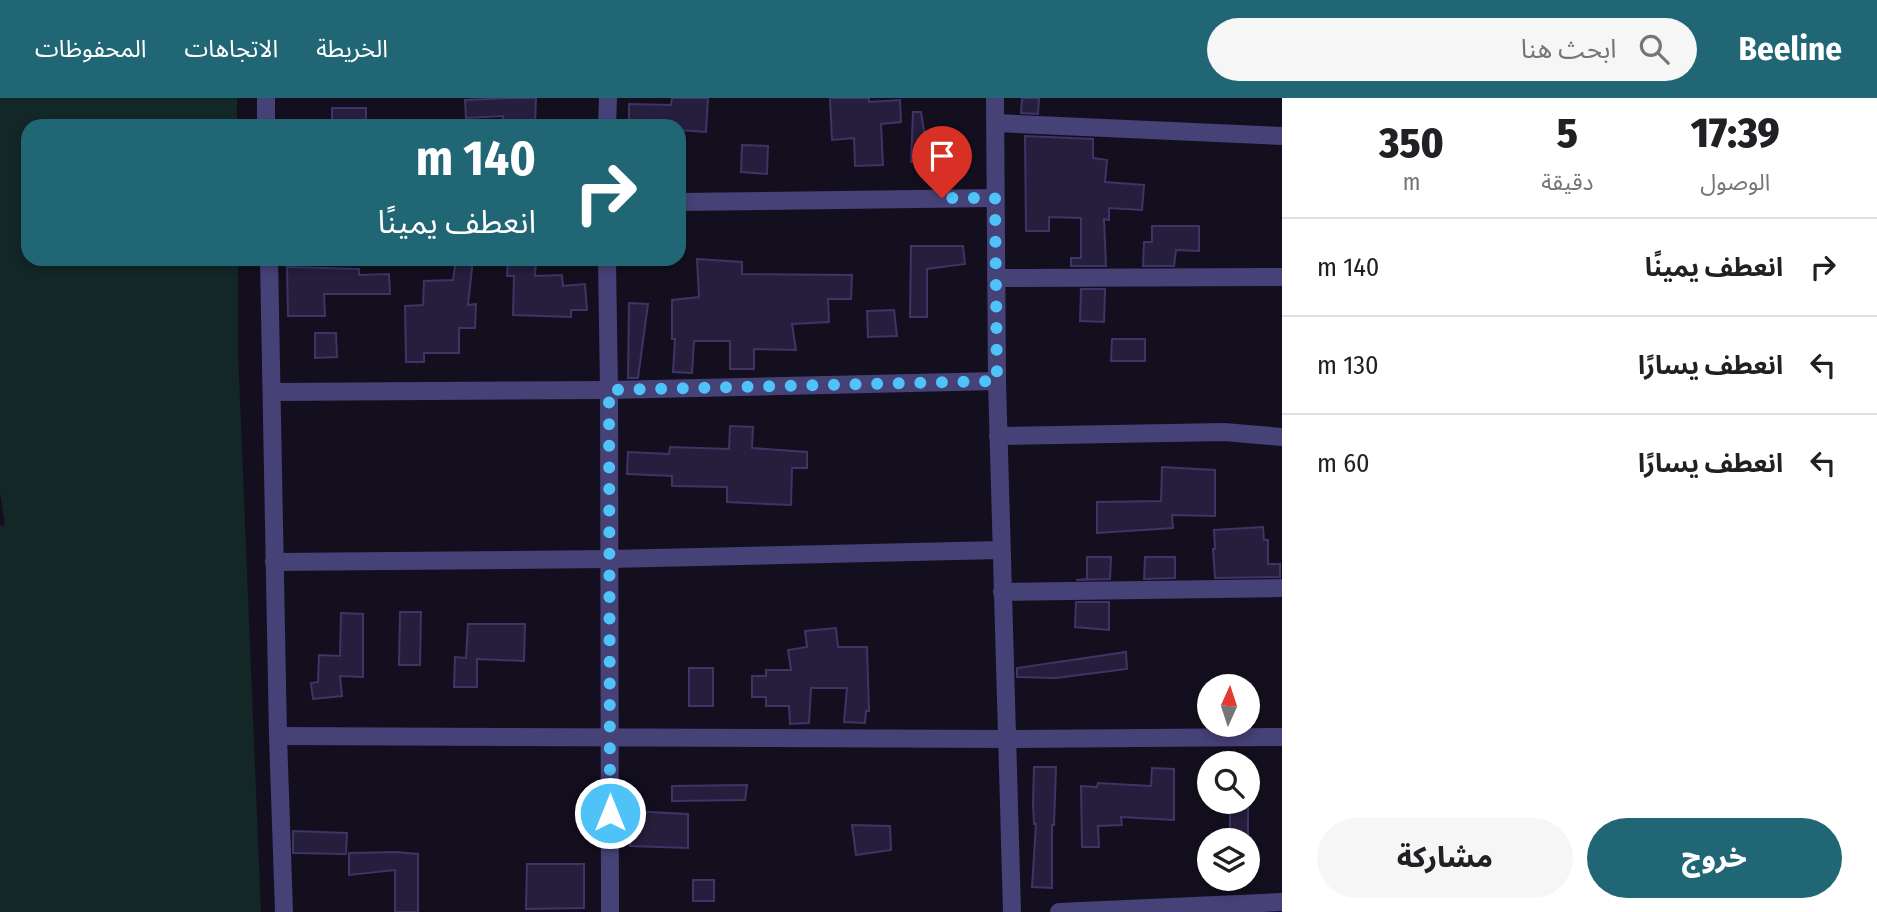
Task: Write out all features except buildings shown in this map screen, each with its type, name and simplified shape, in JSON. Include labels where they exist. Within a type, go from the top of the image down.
[{"type":"street","points":[[265,98],[266,119]]},
{"type":"street","points":[[607,119],[608,98]]},
{"type":"street","points":[[995,98],[1000,550],[1012,912]]},
{"type":"street","points":[[996,123],[1282,136]]},
{"type":"street","points":[[686,202],[995,198]]},
{"type":"street","points":[[269,266],[278,736],[285,912]]},
{"type":"street","points":[[607,266],[610,912]]},
{"type":"street","points":[[996,278],[1282,277]]},
{"type":"street","points":[[272,392],[609,390],[997,381]]},
{"type":"street","points":[[998,436],[1224,432],[1282,437]]},
{"type":"street","points":[[274,562],[610,559],[1000,550]]},
{"type":"street","points":[[1003,592],[1282,588]]},
{"type":"street","points":[[278,736],[1282,737]]},
{"type":"street","points":[[1059,912],[1275,906]]},
{"type":"green space","points":[[0,98],[237,98],[237,119],[21,119],[21,266],[238,266],[238,352],[261,912],[0,912],[0,526],[5,525],[0,493]]},
{"type":"route","points":[[610,813],[609,390],[997,381],[995,198],[942,198]]}]
